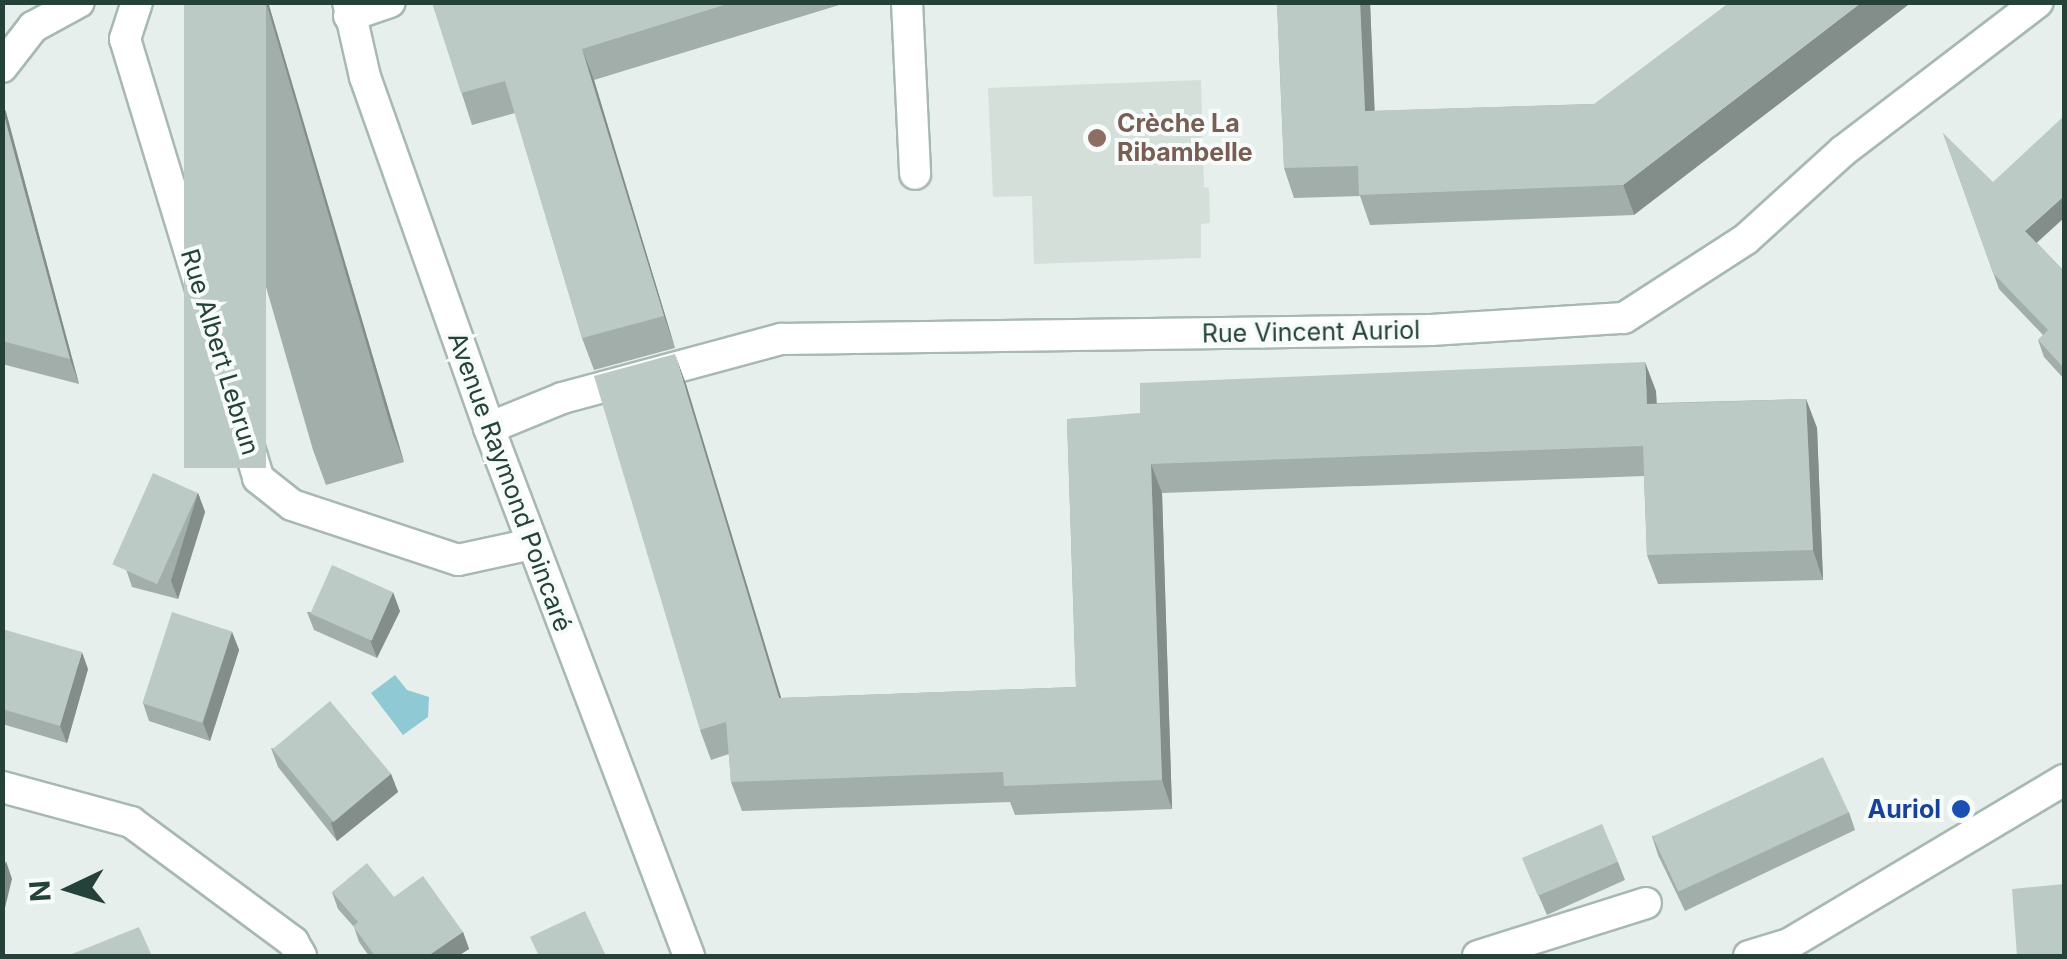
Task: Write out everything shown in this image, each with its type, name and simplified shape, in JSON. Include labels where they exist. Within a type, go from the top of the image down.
[{"type":"street","points":[[2,67],[33,28],[79,2]]},
{"type":"street","name":"Rue Albert Lebrun","points":[[136,2],[125,39],[258,478],[292,505],[458,560],[532,544]]},
{"type":"street","points":[[348,9],[390,2]]},
{"type":"street","points":[[907,2],[915,174]]},
{"type":"street","name":"Rue Vincent Auriol","points":[[489,428],[562,398],[781,338],[1431,330],[1624,318],[1746,238],[1843,151],[2038,2]]},
{"type":"street","name":"Avenue Raymond Poincaré","points":[[348,9],[365,78],[489,428],[689,956]]},
{"type":"street","points":[[1749,956],[1788,944],[2064,780]]},
{"type":"street","points":[[2,788],[130,822],[293,942],[302,956]]},
{"type":"street","points":[[1478,956],[1646,903]]},
{"type":"shaded area","name":"Crèche La Ribambelle","points":[[1201,80],[1204,187],[1209,188],[1210,223],[1201,224],[1201,258],[1034,264],[1032,196],[993,197],[988,88]]},
{"type":"water","points":[[395,675],[407,690],[429,697],[428,717],[403,735],[371,693]]},
{"type":"building","points":[[184,2],[266,2],[266,468],[184,468]]},
{"type":"building","points":[[432,2],[734,2],[582,49],[664,316],[582,338],[505,81],[461,93]]},
{"type":"building","points":[[1277,2],[1360,2],[1365,111],[1594,104],[1730,2],[1862,2],[1623,185],[1359,195],[1358,166],[1284,168]]},
{"type":"building","points":[[2,108],[70,359],[2,341]]},
{"type":"building","points":[[2064,116],[2064,196],[2025,231],[2064,271],[2064,368],[2038,340],[2048,330],[1993,273],[1943,133],[1993,182]]},
{"type":"building","points":[[675,354],[779,698],[1076,687],[1067,419],[1140,413],[1140,383],[1645,362],[1647,404],[1806,399],[1813,550],[1647,555],[1643,446],[1151,464],[1162,780],[1004,786],[1003,772],[731,782],[726,722],[700,730],[594,376]]},
{"type":"building","points":[[153,473],[198,493],[157,584],[112,564]]},
{"type":"building","points":[[332,565],[393,592],[372,641],[310,613]]},
{"type":"building","points":[[172,612],[232,631],[202,723],[142,703]]},
{"type":"building","points":[[2,629],[82,652],[60,726],[2,709]]},
{"type":"building","points":[[330,701],[391,774],[334,822],[273,749]]},
{"type":"building","points":[[1823,757],[1849,812],[1678,892],[1653,836]]},
{"type":"building","points":[[1602,824],[1618,862],[1538,896],[1522,858]]},
{"type":"building","points":[[367,863],[394,897],[423,876],[463,932],[428,956],[375,956],[353,926],[358,922],[332,892]]},
{"type":"building","points":[[2064,884],[2064,956],[2017,956],[2012,889]]},
{"type":"building","points":[[585,911],[606,956],[539,956],[530,937]]},
{"type":"building","points":[[139,927],[152,956],[67,956]]},
{"type":"place","name":"Crèche La Ribambelle","points":[[1097,138]]},
{"type":"place","name":"Auriol","points":[[1961,809]]}]
